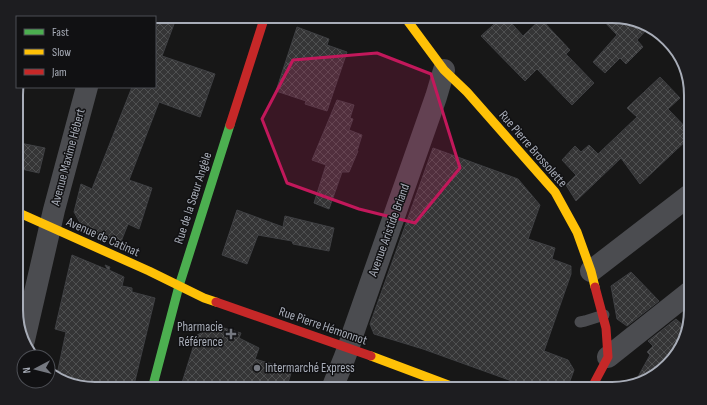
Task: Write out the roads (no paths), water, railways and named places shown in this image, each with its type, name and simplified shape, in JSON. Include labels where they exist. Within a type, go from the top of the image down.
[{"type":"street","name":"Rue de la Sœur Angèle","points":[[154,382],[178,286],[263,23]]},
{"type":"street","name":"Rue Pierre Brossolette","points":[[409,23],[444,70],[467,92],[555,192],[577,232],[591,271],[604,315],[608,357]]},
{"type":"street","name":"Avenue Aristide Briand","points":[[335,382],[349,348],[444,70]]},
{"type":"street","name":"Avenue Maxime Hébert","points":[[26,332],[50,228],[87,88]]},
{"type":"street","points":[[591,271],[684,199]]},
{"type":"street","name":"Avenue de Catinat","points":[[23,215],[149,271],[178,286]]},
{"type":"street","name":"Rue Pierre Hémonnot","points":[[178,286],[204,298],[349,348],[440,382]]},
{"type":"street","points":[[595,382],[608,357],[684,297]]},
{"type":"lane","points":[[580,322],[604,315]]},
{"type":"place","name":"Pharmacie Référence","points":[[231,334]]},
{"type":"place","name":"Intermarché Express","points":[[257,368]]}]
